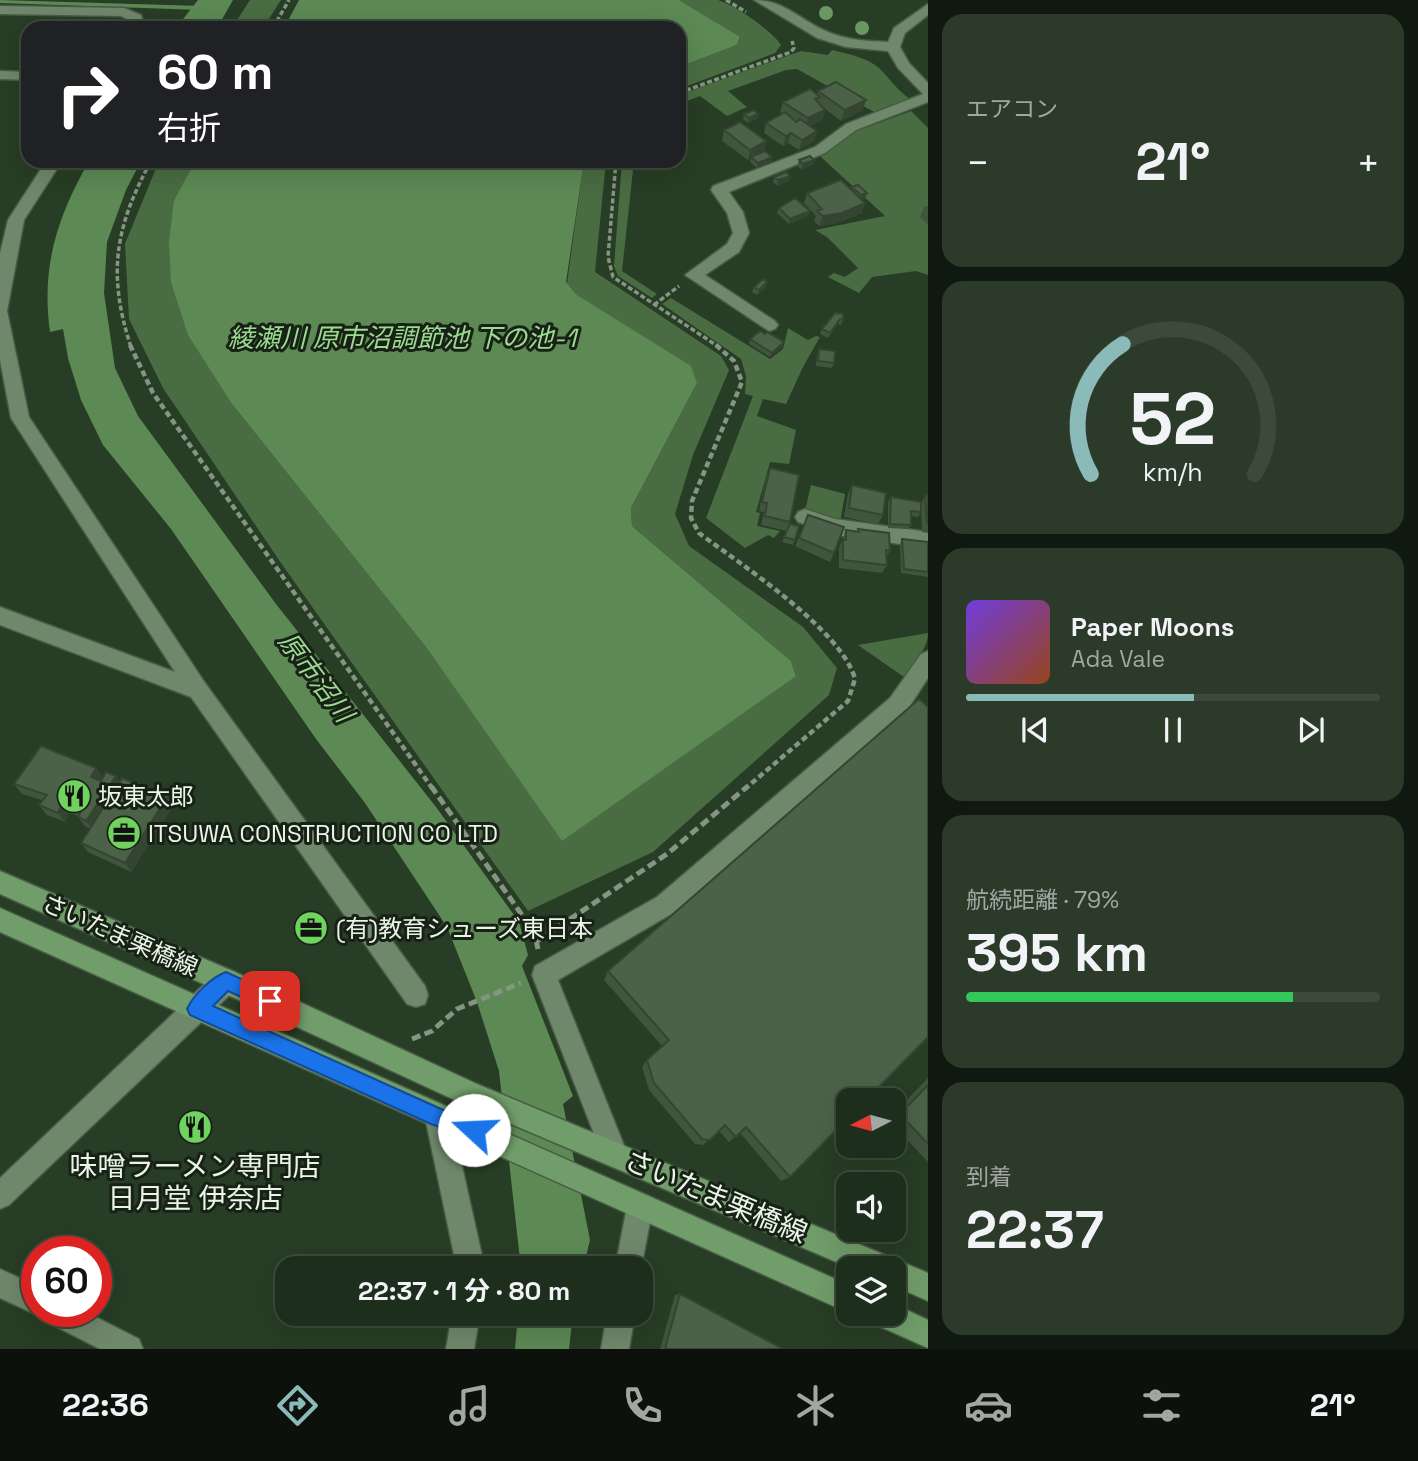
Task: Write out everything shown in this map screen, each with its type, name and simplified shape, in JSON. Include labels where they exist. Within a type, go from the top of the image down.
[{"type":"main road","name":"さいたま栗橋線","points":[[0,882],[226,981],[468,1093],[856,1256]]},
{"type":"main road","name":"さいたま栗橋線","points":[[0,920],[836,1292]]},
{"type":"main road","points":[[906,1277],[928,1287]]},
{"type":"main road","points":[[906,1324],[928,1334]]},
{"type":"street","points":[[761,0],[822,35],[846,43],[893,47]]},
{"type":"street","points":[[928,8],[899,31],[893,47],[903,65],[928,91]]},
{"type":"street","points":[[0,10],[124,12],[136,21]]},
{"type":"street","points":[[72,21],[76,11]]},
{"type":"street","points":[[0,75],[21,76]]},
{"type":"street","points":[[769,325],[693,275],[733,248],[741,233],[735,212],[719,190],[820,150],[851,127],[928,97]]},
{"type":"street","points":[[0,308],[8,220],[49,168]]},
{"type":"street","points":[[0,314],[20,418],[198,691],[416,995]]},
{"type":"street","points":[[805,517],[835,527],[928,540]]},
{"type":"street","points":[[0,616],[198,691]]},
{"type":"street","points":[[614,1153],[538,977],[665,905],[898,705],[928,660]]},
{"type":"street","points":[[0,1196],[226,981]]},
{"type":"street","points":[[438,1117],[468,1256]]},
{"type":"street","points":[[631,1256],[640,1206]]},
{"type":"street","points":[[0,1283],[21,1293]]},
{"type":"street","points":[[460,1349],[464,1326]]},
{"type":"street","points":[[615,1349],[619,1326]]},
{"type":"street","points":[[86,1327],[129,1349]]},
{"type":"path","points":[[277,21],[289,0]]},
{"type":"path","points":[[726,0],[749,14]]},
{"type":"path","points":[[686,90],[791,52],[794,48],[793,42],[784,34]]},
{"type":"path","points":[[147,168],[122,224],[118,251],[118,276],[127,334],[139,369],[170,418],[534,932],[538,977],[457,1009],[432,1031],[380,1052]]},
{"type":"path","points":[[536,942],[667,854],[848,701],[854,692],[855,677],[837,645],[699,533],[691,523],[689,513],[692,500],[742,382],[739,366],[730,354],[613,277],[608,257],[615,168]]},
{"type":"path","points":[[654,305],[693,275]]},
{"type":"shaded area","points":[[250,0],[281,0],[268,21],[236,21]]},
{"type":"shaded area","points":[[679,0],[718,0],[725,3],[762,26],[781,45],[775,53],[686,86],[686,64],[737,45],[740,38]]},
{"type":"shaded area","points":[[832,50],[857,56],[874,64],[910,99],[874,112],[797,69],[786,70],[728,91],[747,107],[727,116],[700,96],[686,101],[686,92],[801,51],[828,55]]},
{"type":"shaded area","points":[[911,111],[928,128],[928,275],[916,271],[872,277],[859,293],[828,277],[834,273],[845,277],[858,268],[827,237],[815,230],[885,216],[820,156],[854,132]]},
{"type":"shaded area","points":[[156,168],[191,168],[174,200],[232,404],[429,651],[796,676],[791,661],[632,526],[631,508],[697,383],[577,295],[567,283],[583,168],[605,168],[595,272],[721,356],[729,370],[693,455],[675,514],[689,546],[803,627],[837,668],[829,695],[653,852],[528,911],[281,563],[163,388],[129,319],[125,244]]},
{"type":"shaded area","points":[[621,168],[633,168],[622,271],[657,294],[652,298],[618,276],[614,266]]},
{"type":"shaded area","points":[[671,298],[770,359],[783,349],[788,328],[808,340],[820,337],[786,404],[763,399],[757,416],[796,430],[789,464],[770,462],[756,512],[760,513],[757,526],[780,531],[774,538],[768,535],[745,548],[706,518],[753,396],[745,394],[746,376],[741,359],[662,304]]},
{"type":"shaded area","points":[[811,485],[845,494],[840,522],[805,511]]},
{"type":"shaded area","points":[[928,633],[923,651],[904,677],[858,645]]},
{"type":"water","points":[[198,0],[233,0],[221,21],[182,21]]},
{"type":"water","points":[[299,0],[679,0],[740,37],[737,45],[686,64],[686,21],[288,21]]},
{"type":"water","name":"原市沼川","points":[[85,168],[137,168],[126,190],[107,242],[104,293],[115,368],[138,416],[276,604],[436,807],[519,922],[528,955],[522,966],[573,1096],[563,1104],[590,1240],[586,1256],[520,1256],[499,1071],[477,1002],[447,927],[365,803],[316,739],[171,529],[103,445],[81,400],[68,358],[63,329],[50,332],[50,264],[68,202]]},
{"type":"water","name":"綾瀬川 原市沼調節池 下の池-1","points":[[191,168],[583,168],[566,282],[577,295],[691,366],[697,383],[631,508],[632,526],[791,661],[796,676],[562,841],[429,651],[232,404],[188,335],[171,282],[169,242],[174,200]]},
{"type":"water","points":[[517,1326],[572,1326],[569,1349],[515,1349]]},
{"type":"building","points":[[836,82],[866,100],[845,110],[818,91]]},
{"type":"building","points":[[810,89],[820,97],[815,99],[825,110],[808,118],[783,102]]},
{"type":"building","points":[[754,110],[758,114],[749,118],[744,114]]},
{"type":"building","points":[[785,112],[796,122],[800,119],[817,131],[802,140],[791,133],[786,136],[766,123]]},
{"type":"building","points":[[740,122],[766,141],[750,150],[724,130]]},
{"type":"building","points":[[765,151],[772,157],[758,163],[751,157]]},
{"type":"building","points":[[810,156],[814,160],[803,164],[799,160]]},
{"type":"building","points":[[786,172],[790,176],[778,180],[774,177]]},
{"type":"building","points":[[841,180],[865,203],[842,213],[823,216],[817,211],[822,209],[807,193]]},
{"type":"building","points":[[858,185],[867,193],[861,195],[852,187]]},
{"type":"building","points":[[795,198],[810,211],[790,219],[779,208]]},
{"type":"building","points":[[763,279],[767,282],[759,290],[754,287]]},
{"type":"building","points":[[835,313],[843,314],[843,320],[840,319],[830,333],[822,329]]},
{"type":"building","points":[[760,331],[784,342],[772,353],[750,339]]},
{"type":"building","points":[[819,349],[835,351],[834,363],[818,361]]},
{"type":"building","points":[[770,468],[799,475],[790,522],[765,516],[767,503],[762,502]]},
{"type":"building","points":[[852,485],[886,493],[883,515],[849,508]]},
{"type":"building","points":[[925,495],[928,496],[928,523],[927,523]]},
{"type":"building","points":[[891,497],[921,502],[921,512],[911,511],[911,525],[890,524]]},
{"type":"building","points":[[808,515],[844,527],[834,553],[799,538]]},
{"type":"building","points":[[790,524],[799,526],[795,540],[784,537]]},
{"type":"building","points":[[858,529],[889,533],[890,551],[886,550],[887,565],[843,560],[846,530],[859,532]]},
{"type":"building","points":[[902,539],[928,542],[928,572],[904,569]]},
{"type":"building","points":[[919,699],[928,707],[928,1037],[878,1088],[836,1088],[836,1130],[790,1177],[746,1127],[736,1137],[725,1125],[710,1140],[702,1139],[654,1083],[647,1060],[669,1040],[608,971]]},
{"type":"building","points":[[41,746],[96,768],[91,777],[101,781],[106,772],[116,776],[86,821],[78,817],[82,809],[62,804],[58,813],[39,805],[47,795],[14,784]]},
{"type":"building","points":[[122,778],[168,796],[125,863],[81,843]]},
{"type":"building","points":[[928,1085],[928,1144],[906,1120],[906,1108]]},
{"type":"building","points":[[680,1294],[783,1349],[665,1349]]},
{"type":"waterway","points":[[0,1],[201,8]]},
{"type":"place","name":"坂東太郎","points":[[74,796]]},
{"type":"place","name":"ITSUWA CONSTRUCTION CO LTD","points":[[124,833]]},
{"type":"place","name":"(有)教育シューズ東日本","points":[[311,928]]},
{"type":"place","name":"味噌ラーメン専門店 日月堂 伊奈店","points":[[195,1127]]},
{"type":"route","points":[[270,1001],[226,981],[197,1009],[438,1117],[474,1130]]}]
